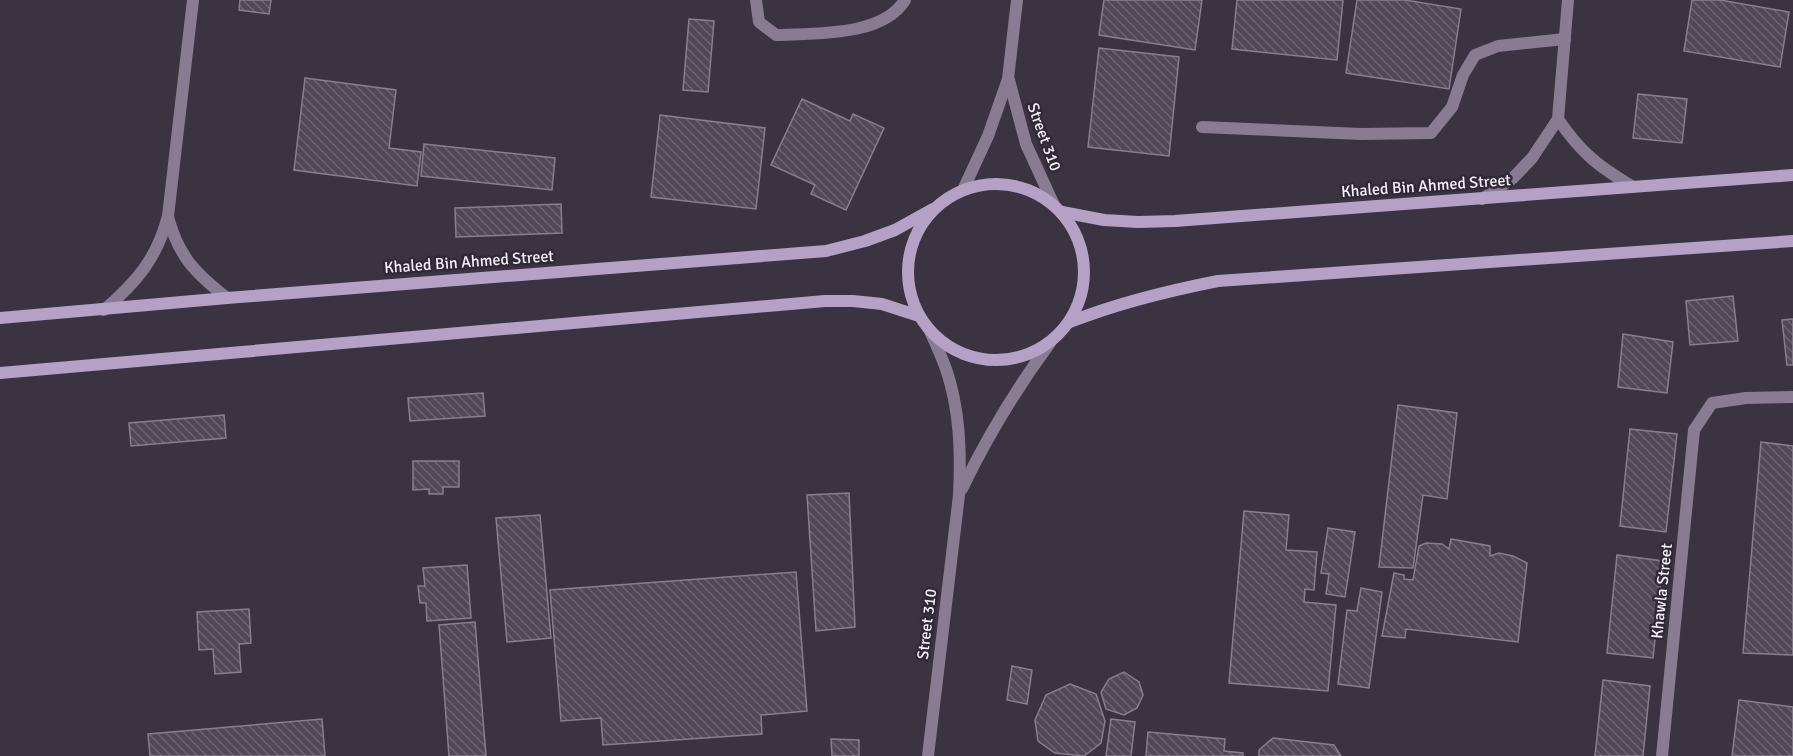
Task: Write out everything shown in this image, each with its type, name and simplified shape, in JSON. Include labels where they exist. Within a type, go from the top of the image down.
[{"type":"main road","name":"Khaled Bin Ahmed Street","points":[[1058,209],[1104,220],[1138,222],[1793,175]]},
{"type":"main road","points":[[986,184],[1010,185],[1034,192],[1058,209],[1075,232],[1083,254],[1085,278],[1080,301],[1070,322],[1050,343],[1026,356],[1000,360],[982,359],[949,347],[929,329],[920,316],[911,295],[908,272],[910,249],[919,228],[933,209],[963,190],[986,184]]},
{"type":"main road","name":"Khaled Bin Ahmed Street","points":[[0,318],[826,251],[895,230],[933,209]]},
{"type":"main road","points":[[1070,322],[1131,301],[1218,281],[1793,241]]},
{"type":"main road","points":[[0,373],[825,301],[882,304],[920,316]]},
{"type":"street","points":[[104,310],[133,284],[145,269],[162,236],[168,216],[193,0]]},
{"type":"street","points":[[756,0],[759,22],[776,35],[854,30],[889,17],[905,0]]},
{"type":"street","name":"Street 310","points":[[963,190],[988,136],[1008,79],[1017,0]]},
{"type":"street","points":[[1482,199],[1513,178],[1526,165],[1558,119],[1568,0]]},
{"type":"street","points":[[1202,127],[1361,134],[1431,133],[1452,106],[1463,75],[1475,55],[1498,46],[1565,39]]},
{"type":"street","name":"Street 310","points":[[1008,79],[1026,144],[1058,209]]},
{"type":"street","points":[[1558,119],[1587,156],[1603,169],[1633,187]]},
{"type":"street","points":[[168,216],[182,255],[194,271],[226,298]]},
{"type":"street","name":"Street 310","points":[[928,756],[961,452],[956,410],[946,369],[929,329]]},
{"type":"street","name":"Street 310","points":[[958,495],[1000,416],[1050,343]]},
{"type":"street","points":[[1662,756],[1694,430],[1712,403],[1746,398],[1793,397]]},
{"type":"building","points":[[240,0],[271,0],[269,14],[239,10]]},
{"type":"building","points":[[1104,0],[1202,0],[1195,50],[1099,35]]},
{"type":"building","points":[[1237,0],[1343,0],[1337,60],[1232,49]]},
{"type":"building","points":[[1357,0],[1405,0],[1461,9],[1449,89],[1346,73]]},
{"type":"building","points":[[1692,0],[1720,0],[1789,12],[1780,67],[1684,51]]},
{"type":"building","points":[[689,19],[714,21],[708,92],[683,90]]},
{"type":"building","points":[[1099,48],[1179,57],[1169,156],[1088,147]]},
{"type":"building","points":[[305,78],[396,90],[389,148],[421,152],[417,186],[294,170]]},
{"type":"building","points":[[1638,94],[1687,99],[1682,143],[1633,138]]},
{"type":"building","points":[[802,99],[850,121],[853,114],[884,128],[846,210],[811,194],[815,185],[771,165]]},
{"type":"building","points":[[660,115],[765,128],[756,209],[651,197]]},
{"type":"building","points":[[424,144],[555,158],[552,190],[421,176]]},
{"type":"building","points":[[561,204],[562,233],[456,237],[455,208]]},
{"type":"building","points":[[1733,296],[1738,341],[1690,345],[1686,301]]},
{"type":"building","points":[[1793,319],[1793,365],[1787,365],[1782,320]]},
{"type":"building","points":[[1623,334],[1673,342],[1667,393],[1618,387]]},
{"type":"building","points":[[483,393],[485,416],[410,421],[408,398]]},
{"type":"building","points":[[1398,405],[1457,413],[1447,499],[1423,495],[1413,568],[1379,567]]},
{"type":"building","points":[[224,415],[226,438],[131,446],[129,423]]},
{"type":"building","points":[[1630,429],[1677,434],[1666,532],[1620,526]]},
{"type":"building","points":[[1761,442],[1793,446],[1793,655],[1743,653]]},
{"type":"building","points":[[413,461],[459,461],[459,487],[443,487],[443,494],[429,494],[429,489],[413,490]]},
{"type":"building","points":[[849,493],[855,627],[816,631],[807,495]]},
{"type":"building","points":[[1244,511],[1289,515],[1286,550],[1317,552],[1314,590],[1305,589],[1304,602],[1336,605],[1328,691],[1229,683]]},
{"type":"building","points":[[540,515],[551,638],[507,642],[496,518]]},
{"type":"building","points":[[1328,528],[1355,532],[1345,597],[1326,594],[1329,574],[1321,573]]},
{"type":"building","points":[[1451,539],[1490,546],[1490,556],[1499,553],[1513,556],[1527,563],[1518,642],[1406,629],[1405,638],[1382,636],[1394,573],[1404,575],[1404,579],[1413,580],[1419,546],[1426,543],[1442,544],[1449,549]]},
{"type":"building","points":[[1617,555],[1663,561],[1653,658],[1607,653]]},
{"type":"building","points":[[467,565],[471,618],[427,621],[426,603],[420,603],[418,586],[425,586],[423,568]]},
{"type":"building","points":[[796,572],[807,711],[761,715],[762,734],[603,745],[601,718],[561,721],[550,590]]},
{"type":"building","points":[[1361,588],[1382,592],[1369,688],[1338,684],[1347,610],[1357,611]]},
{"type":"building","points":[[249,609],[251,643],[239,644],[241,672],[215,674],[213,649],[199,650],[197,612]]},
{"type":"building","points":[[475,622],[486,756],[449,756],[439,625]]},
{"type":"building","points":[[1012,666],[1032,670],[1027,704],[1007,700]]},
{"type":"building","points":[[1124,672],[1139,682],[1143,695],[1137,708],[1124,715],[1106,709],[1101,692],[1109,679]]},
{"type":"building","points":[[1603,680],[1650,686],[1643,756],[1595,756]]},
{"type":"building","points":[[1070,684],[1096,694],[1105,721],[1101,743],[1084,756],[1055,753],[1038,741],[1035,720],[1046,695]]},
{"type":"building","points":[[1739,700],[1793,707],[1793,756],[1732,756]]},
{"type":"building","points":[[322,719],[325,756],[150,756],[148,734]]},
{"type":"building","points":[[1111,719],[1135,722],[1131,756],[1106,756]]},
{"type":"building","points":[[1148,732],[1225,739],[1224,751],[1243,753],[1243,756],[1146,756]]},
{"type":"building","points":[[1273,738],[1334,745],[1341,756],[1259,756],[1259,750]]},
{"type":"building","points":[[831,739],[859,740],[859,756],[832,756]]}]
